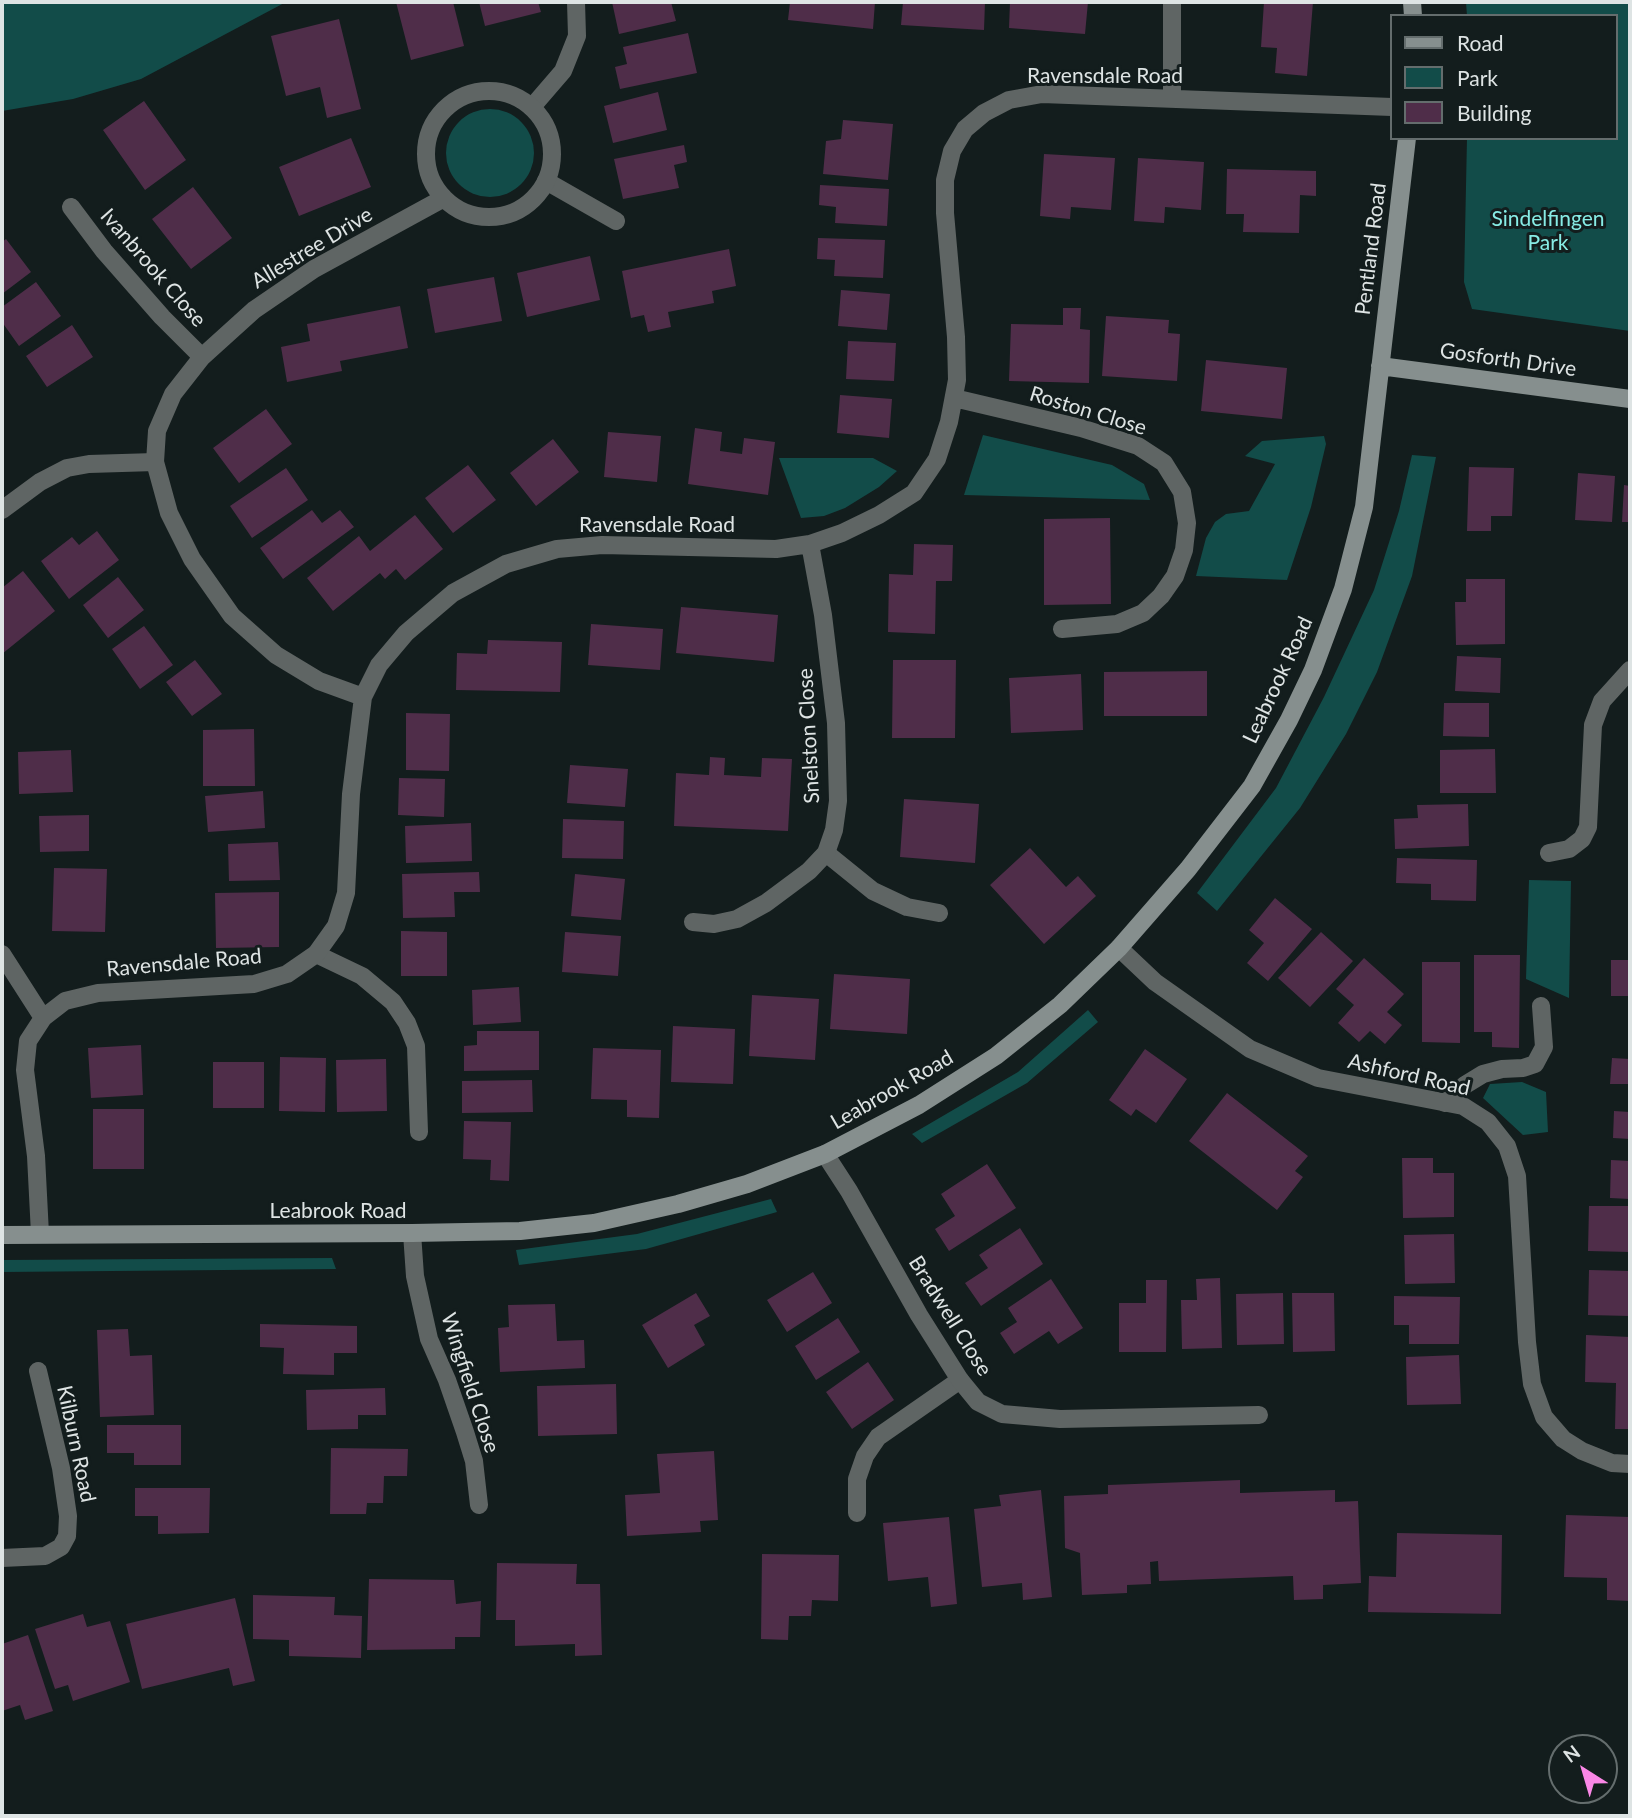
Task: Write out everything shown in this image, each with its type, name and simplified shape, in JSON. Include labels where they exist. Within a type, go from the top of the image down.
[{"type":"street","points":[[532,107],[563,71],[577,36],[576,2]]},
{"type":"street","points":[[1172,2],[1172,98]]},
{"type":"street","points":[[493,91],[513,95],[532,107],[544,123],[551,142],[552,162],[547,181],[534,198],[519,210],[499,216],[479,216],[460,210],[444,198],[432,181],[426,160],[428,138],[437,118],[452,103],[471,93],[493,91]]},
{"type":"street","name":"Ravensdale Road","points":[[43,1018],[65,1001],[98,993],[254,984],[287,974],[316,954],[336,926],[346,893],[351,794],[363,697],[379,665],[405,633],[453,593],[506,564],[557,549],[602,545],[776,549],[810,544],[842,533],[879,515],[914,493],[937,459],[949,422],[957,380],[945,180],[952,151],[965,129],[984,113],[1009,100],[1042,94],[1390,107]]},
{"type":"street","name":"Pentland Road","points":[[1380,366],[1407,140]]},
{"type":"street","points":[[547,181],[616,221]]},
{"type":"street","name":"Allestree Drive","points":[[363,697],[319,681],[276,656],[232,616],[192,559],[169,513],[155,462],[157,431],[173,394],[202,357],[254,310],[314,269],[444,198]]},
{"type":"street","name":"Ivanbrook Close","points":[[71,207],[104,251],[162,317],[202,357]]},
{"type":"street","name":"Gosforth Drive","points":[[1380,366],[1630,399]]},
{"type":"street","name":"Leabrook Road","points":[[2,1235],[520,1231],[594,1223],[678,1204],[747,1184],[825,1154],[919,1105],[996,1056],[1060,1005],[1118,948],[1188,869],[1252,786],[1313,670],[1343,589],[1364,507],[1380,366]]},
{"type":"street","name":"Roston Close","points":[[954,398],[1081,428],[1138,446],[1164,463],[1182,492],[1187,523],[1184,550],[1174,576],[1161,596],[1143,612],[1117,625],[1062,629]]},
{"type":"street","points":[[2,510],[40,482],[67,468],[89,464],[155,462]]},
{"type":"street","name":"Snelston Close","points":[[693,922],[714,924],[737,919],[777,895],[809,871],[825,853],[834,830],[838,802],[836,723],[823,615],[810,544]]},
{"type":"street","points":[[1549,853],[1569,849],[1582,839],[1588,827],[1588,784],[1593,726],[1602,701],[1613,685],[1630,670]]},
{"type":"street","points":[[825,853],[873,891],[907,907],[939,913]]},
{"type":"street","name":"Ashford Road","points":[[1118,948],[1155,982],[1250,1049],[1318,1078],[1463,1106],[1488,1122],[1507,1146],[1517,1176],[1532,1384],[1544,1417],[1563,1439],[1582,1451],[1612,1463],[1630,1464]]},
{"type":"street","points":[[2,954],[43,1018],[28,1041],[26,1070],[36,1156],[40,1234]]},
{"type":"street","points":[[316,954],[362,976],[393,1002],[407,1023],[416,1046],[419,1132]]},
{"type":"street","points":[[1445,1103],[1465,1085],[1483,1074],[1502,1069],[1523,1069],[1535,1064],[1544,1047],[1541,1006]]},
{"type":"street","name":"Bradwell Close","points":[[825,1154],[919,1315],[960,1381],[978,1402],[1002,1414],[1060,1419],[1259,1415]]},
{"type":"street","name":"Wingfield Close","points":[[412,1233],[415,1276],[429,1339],[447,1380],[474,1461],[480,1505]]},
{"type":"street","name":"Kilburn Road","points":[[2,1558],[44,1556],[61,1547],[67,1536],[68,1516],[61,1468],[38,1371]]},
{"type":"street","points":[[857,1513],[857,1479],[865,1456],[878,1437],[960,1381]]},
{"type":"green space","points":[[5,2],[286,2],[141,79],[73,99],[2,111],[2,6]]},
{"type":"green space","name":"Sindelfingen Park","points":[[1466,2],[1630,2],[1630,331],[1472,309],[1464,282],[1467,140],[1618,140],[1618,14],[1467,14]]},
{"type":"green space","points":[[490,109],[507,112],[521,122],[531,136],[534,153],[531,170],[521,184],[507,194],[490,197],[473,194],[459,184],[449,170],[446,153],[449,136],[459,122],[473,112]]},
{"type":"green space","points":[[983,435],[1112,465],[1144,484],[1150,500],[964,495]]},
{"type":"green space","points":[[1324,436],[1326,444],[1311,507],[1287,580],[1196,576],[1206,538],[1215,522],[1226,514],[1249,511],[1275,464],[1245,456],[1262,441]]},
{"type":"green space","points":[[1412,455],[1436,457],[1412,576],[1377,672],[1346,734],[1300,808],[1217,911],[1197,893],[1276,788],[1324,697],[1374,590],[1399,511]]},
{"type":"green space","points":[[779,458],[873,458],[897,471],[879,487],[845,508],[824,516],[801,518]]},
{"type":"green space","points":[[1529,880],[1571,881],[1569,998],[1526,979]]},
{"type":"green space","points":[[1088,1010],[1098,1022],[1027,1083],[922,1143],[912,1134],[1018,1072]]},
{"type":"green space","points":[[1522,1082],[1546,1092],[1548,1132],[1523,1135],[1483,1098],[1490,1084]]},
{"type":"green space","points":[[771,1199],[777,1212],[646,1249],[519,1265],[516,1250],[637,1234]]},
{"type":"green space","points":[[332,1258],[336,1269],[2,1272],[2,1260]]},
{"type":"building","points":[[396,2],[453,2],[464,46],[411,60]]},
{"type":"building","points":[[479,2],[538,2],[541,12],[485,26]]},
{"type":"building","points":[[612,2],[671,2],[676,21],[619,34]]},
{"type":"building","points":[[790,2],[875,2],[873,29],[788,20]]},
{"type":"building","points":[[903,2],[985,2],[984,30],[901,25]]},
{"type":"building","points":[[1010,2],[1088,2],[1085,34],[1009,28]]},
{"type":"building","points":[[1264,2],[1313,2],[1307,76],[1275,73],[1277,48],[1261,47]]},
{"type":"building","points":[[339,19],[361,109],[327,118],[320,87],[286,96],[271,36]]},
{"type":"building","points":[[688,33],[697,73],[620,89],[615,67],[627,64],[623,47]]},
{"type":"building","points":[[658,92],[667,130],[613,143],[604,106]]},
{"type":"building","points":[[144,101],[186,160],[145,190],[103,130]]},
{"type":"building","points":[[843,120],[893,124],[888,180],[823,174],[826,141],[841,139]]},
{"type":"building","points":[[351,138],[371,187],[299,216],[279,167]]},
{"type":"building","points":[[684,145],[687,162],[674,165],[679,188],[623,199],[614,159]]},
{"type":"building","points":[[1044,154],[1115,158],[1111,210],[1071,207],[1070,219],[1040,216]]},
{"type":"building","points":[[1138,158],[1204,162],[1201,210],[1165,207],[1164,223],[1134,221]]},
{"type":"building","points":[[1227,169],[1316,171],[1316,196],[1300,195],[1299,233],[1243,232],[1244,214],[1226,214]]},
{"type":"building","points":[[820,185],[889,189],[887,226],[835,223],[836,207],[819,205]]},
{"type":"building","points":[[193,187],[232,238],[191,269],[152,219]]},
{"type":"building","points":[[818,238],[885,240],[883,278],[834,276],[835,260],[817,259]]},
{"type":"building","points":[[6,239],[31,272],[2,294],[2,242]]},
{"type":"building","points":[[729,249],[736,286],[712,291],[714,303],[668,312],[671,327],[648,332],[644,315],[631,318],[622,271]]},
{"type":"building","points":[[590,256],[600,300],[527,317],[517,273]]},
{"type":"building","points":[[494,277],[502,321],[435,333],[427,289]]},
{"type":"building","points":[[36,282],[61,316],[19,346],[2,322],[2,307]]},
{"type":"building","points":[[841,290],[890,294],[887,330],[838,326]]},
{"type":"building","points":[[400,306],[408,348],[340,361],[342,371],[287,382],[281,347],[310,341],[307,324]]},
{"type":"building","points":[[1063,308],[1081,308],[1080,329],[1090,330],[1089,383],[1009,381],[1011,324],[1063,325]]},
{"type":"building","points":[[1106,316],[1169,320],[1168,333],[1180,334],[1177,381],[1102,376]]},
{"type":"building","points":[[72,325],[93,357],[47,387],[26,356]]},
{"type":"building","points":[[848,341],[896,343],[894,381],[846,379]]},
{"type":"building","points":[[1206,360],[1287,368],[1282,419],[1201,411]]},
{"type":"building","points":[[840,395],[892,399],[889,438],[837,433]]},
{"type":"building","points":[[266,409],[292,444],[239,483],[213,448]]},
{"type":"building","points":[[695,428],[722,432],[720,451],[742,454],[744,438],[775,442],[768,495],[688,484]]},
{"type":"building","points":[[608,432],[661,436],[657,482],[604,477]]},
{"type":"building","points":[[553,439],[579,472],[536,506],[510,473]]},
{"type":"building","points":[[468,465],[496,500],[453,533],[425,498]]},
{"type":"building","points":[[1469,467],[1514,468],[1512,516],[1491,516],[1491,531],[1467,531]]},
{"type":"building","points":[[286,468],[308,500],[252,538],[230,506]]},
{"type":"building","points":[[1578,473],[1615,476],[1612,522],[1575,520]]},
{"type":"building","points":[[1624,485],[1630,486],[1630,522],[1622,522]]},
{"type":"building","points":[[312,510],[322,523],[340,510],[354,527],[283,579],[260,548]]},
{"type":"building","points":[[415,515],[443,549],[405,580],[396,569],[385,579],[380,573],[333,611],[307,578],[359,536],[370,551]]},
{"type":"building","points":[[1110,518],[1111,604],[1044,605],[1044,519]]},
{"type":"building","points":[[97,531],[119,560],[69,599],[41,561],[72,537],[79,545]]},
{"type":"building","points":[[914,544],[953,545],[952,581],[936,581],[935,634],[888,632],[889,574],[913,575]]},
{"type":"building","points":[[23,571],[55,611],[2,654],[2,588]]},
{"type":"building","points":[[118,577],[144,610],[108,638],[83,605]]},
{"type":"building","points":[[1466,579],[1505,579],[1505,644],[1456,645],[1455,602],[1466,602]]},
{"type":"building","points":[[681,607],[778,615],[774,662],[676,653]]},
{"type":"building","points":[[591,624],[663,629],[660,670],[588,665]]},
{"type":"building","points":[[144,626],[173,665],[140,689],[112,649]]},
{"type":"building","points":[[488,640],[562,642],[560,692],[456,690],[457,653],[487,654]]},
{"type":"building","points":[[1457,656],[1501,658],[1500,693],[1455,691]]},
{"type":"building","points":[[195,660],[222,694],[192,716],[166,682]]},
{"type":"building","points":[[893,660],[956,660],[955,738],[892,738]]},
{"type":"building","points":[[1207,671],[1207,716],[1104,716],[1104,672]]},
{"type":"building","points":[[1081,674],[1083,730],[1011,733],[1009,678]]},
{"type":"building","points":[[1444,703],[1489,703],[1489,737],[1443,736]]},
{"type":"building","points":[[406,713],[450,714],[449,771],[406,770]]},
{"type":"building","points":[[254,729],[255,786],[203,786],[203,730]]},
{"type":"building","points":[[1495,749],[1496,793],[1440,793],[1440,750]]},
{"type":"building","points":[[71,750],[73,792],[19,794],[18,752]]},
{"type":"building","points":[[710,757],[725,758],[724,775],[761,777],[762,758],[792,759],[788,831],[674,826],[676,773],[709,775]]},
{"type":"building","points":[[570,765],[628,769],[625,807],[567,803]]},
{"type":"building","points":[[399,778],[445,779],[444,817],[398,815]]},
{"type":"building","points":[[263,791],[265,828],[208,832],[205,796]]},
{"type":"building","points":[[904,799],[979,804],[975,863],[900,857]]},
{"type":"building","points":[[1468,804],[1469,846],[1395,849],[1394,819],[1418,818],[1417,805]]},
{"type":"building","points":[[89,815],[89,851],[40,852],[39,816]]},
{"type":"building","points":[[563,819],[624,821],[623,859],[562,858]]},
{"type":"building","points":[[471,823],[472,861],[406,863],[405,826]]},
{"type":"building","points":[[278,842],[280,880],[229,881],[228,844]]},
{"type":"building","points":[[1030,848],[1066,887],[1078,876],[1096,896],[1044,944],[990,885]]},
{"type":"building","points":[[1397,858],[1477,860],[1476,901],[1431,900],[1431,884],[1396,883]]},
{"type":"building","points":[[54,868],[107,869],[105,932],[52,931]]},
{"type":"building","points":[[479,872],[480,892],[454,892],[455,917],[403,918],[402,874]]},
{"type":"building","points":[[575,874],[625,879],[621,920],[571,916]]},
{"type":"building","points":[[279,892],[279,947],[216,948],[215,893]]},
{"type":"building","points":[[1275,898],[1312,929],[1268,981],[1247,963],[1264,943],[1249,930]]},
{"type":"building","points":[[401,931],[447,932],[447,976],[401,976]]},
{"type":"building","points":[[565,932],[621,936],[618,976],[562,972]]},
{"type":"building","points":[[1321,932],[1353,961],[1310,1007],[1278,978]]},
{"type":"building","points":[[1474,955],[1520,955],[1519,1048],[1492,1047],[1492,1032],[1474,1032]]},
{"type":"building","points":[[1364,958],[1404,994],[1387,1012],[1402,1025],[1385,1044],[1370,1031],[1359,1042],[1338,1023],[1354,1005],[1336,989]]},
{"type":"building","points":[[1611,960],[1630,960],[1630,996],[1611,996]]},
{"type":"building","points":[[1422,962],[1460,962],[1460,1043],[1422,1042]]},
{"type":"building","points":[[834,974],[910,979],[907,1034],[830,1029]]},
{"type":"building","points":[[519,987],[521,1022],[473,1025],[472,990]]},
{"type":"building","points":[[752,995],[819,999],[815,1060],[749,1056]]},
{"type":"building","points":[[673,1026],[735,1029],[733,1084],[671,1082]]},
{"type":"building","points":[[477,1031],[539,1031],[539,1070],[464,1071],[464,1046],[477,1045]]},
{"type":"building","points":[[141,1045],[143,1095],[91,1098],[88,1048]]},
{"type":"building","points":[[593,1048],[661,1050],[659,1118],[627,1117],[627,1100],[591,1099]]},
{"type":"building","points":[[1145,1049],[1187,1079],[1156,1123],[1136,1109],[1131,1116],[1109,1100]]},
{"type":"building","points":[[280,1057],[326,1058],[325,1112],[279,1111]]},
{"type":"building","points":[[1612,1058],[1630,1059],[1630,1084],[1610,1084]]},
{"type":"building","points":[[386,1059],[387,1111],[337,1112],[336,1060]]},
{"type":"building","points":[[213,1062],[264,1062],[264,1108],[213,1108]]},
{"type":"building","points":[[532,1080],[533,1112],[462,1113],[462,1081]]},
{"type":"building","points":[[1227,1093],[1308,1156],[1295,1171],[1303,1177],[1277,1210],[1189,1141]]},
{"type":"building","points":[[93,1109],[144,1109],[144,1169],[93,1169]]},
{"type":"building","points":[[1614,1111],[1630,1112],[1630,1139],[1613,1138]]},
{"type":"building","points":[[464,1121],[511,1122],[509,1181],[490,1180],[491,1160],[463,1159]]},
{"type":"building","points":[[1402,1158],[1433,1158],[1433,1173],[1454,1173],[1454,1217],[1403,1218]]},
{"type":"building","points":[[1611,1160],[1630,1161],[1630,1199],[1610,1198]]},
{"type":"building","points":[[987,1164],[1016,1208],[949,1251],[935,1229],[955,1216],[941,1194]]},
{"type":"building","points":[[1589,1206],[1630,1206],[1630,1252],[1588,1251]]},
{"type":"building","points":[[1020,1228],[1043,1264],[981,1306],[965,1283],[988,1268],[979,1255]]},
{"type":"building","points":[[1454,1234],[1455,1283],[1405,1284],[1404,1235]]},
{"type":"building","points":[[1589,1270],[1630,1271],[1630,1316],[1588,1315]]},
{"type":"building","points":[[813,1272],[832,1303],[787,1332],[767,1300]]},
{"type":"building","points":[[1220,1278],[1222,1348],[1182,1349],[1181,1300],[1197,1300],[1196,1279]]},
{"type":"building","points":[[1051,1279],[1083,1328],[1058,1344],[1049,1331],[1014,1354],[1000,1333],[1017,1322],[1008,1308]]},
{"type":"building","points":[[1146,1280],[1167,1280],[1166,1352],[1119,1352],[1119,1303],[1146,1303]]},
{"type":"building","points":[[696,1293],[710,1316],[694,1325],[705,1345],[668,1368],[642,1325]]},
{"type":"building","points":[[1283,1293],[1284,1344],[1237,1345],[1236,1294]]},
{"type":"building","points":[[1292,1293],[1334,1293],[1335,1351],[1293,1352]]},
{"type":"building","points":[[1394,1296],[1460,1297],[1459,1344],[1409,1344],[1409,1325],[1394,1325]]},
{"type":"building","points":[[555,1304],[557,1341],[584,1340],[585,1368],[500,1372],[498,1328],[509,1327],[508,1305]]},
{"type":"building","points":[[838,1318],[860,1352],[816,1380],[795,1346]]},
{"type":"building","points":[[260,1324],[357,1326],[357,1353],[334,1353],[334,1375],[283,1374],[284,1348],[260,1347]]},
{"type":"building","points":[[128,1329],[130,1356],[152,1355],[154,1415],[100,1417],[97,1330]]},
{"type":"building","points":[[1586,1335],[1630,1337],[1630,1429],[1615,1429],[1616,1383],[1585,1382]]},
{"type":"building","points":[[1459,1355],[1461,1404],[1407,1405],[1406,1357]]},
{"type":"building","points":[[868,1362],[894,1400],[852,1429],[826,1392]]},
{"type":"building","points":[[616,1384],[617,1434],[538,1436],[537,1386]]},
{"type":"building","points":[[385,1388],[386,1415],[358,1415],[358,1429],[307,1430],[306,1390]]},
{"type":"building","points":[[107,1425],[181,1425],[181,1465],[134,1465],[134,1453],[107,1453]]},
{"type":"building","points":[[331,1448],[408,1449],[407,1476],[384,1476],[383,1503],[367,1503],[366,1514],[330,1514]]},
{"type":"building","points":[[714,1451],[718,1520],[700,1521],[701,1532],[627,1536],[625,1495],[660,1493],[657,1454]]},
{"type":"building","points":[[1240,1480],[1240,1493],[1335,1490],[1335,1502],[1358,1501],[1361,1583],[1323,1585],[1323,1599],[1294,1600],[1293,1576],[1159,1581],[1158,1561],[1150,1562],[1151,1584],[1127,1585],[1127,1593],[1082,1595],[1080,1553],[1065,1548],[1064,1496],[1108,1494],[1108,1485]]},
{"type":"building","points":[[135,1488],[210,1488],[209,1533],[158,1534],[158,1516],[135,1516]]},
{"type":"building","points":[[1041,1490],[1052,1597],[1023,1600],[1022,1583],[982,1587],[974,1509],[1001,1506],[999,1495]]},
{"type":"building","points":[[1566,1515],[1630,1517],[1630,1601],[1607,1600],[1607,1578],[1564,1577]]},
{"type":"building","points":[[949,1517],[957,1604],[931,1607],[928,1577],[888,1581],[883,1523]]},
{"type":"building","points":[[1397,1533],[1502,1535],[1501,1614],[1368,1612],[1369,1576],[1396,1577]]},
{"type":"building","points":[[762,1554],[839,1555],[838,1601],[812,1600],[811,1616],[789,1616],[788,1640],[761,1639]]},
{"type":"building","points":[[497,1563],[577,1564],[576,1584],[600,1584],[602,1655],[575,1656],[575,1644],[515,1646],[515,1620],[496,1620]]},
{"type":"building","points":[[369,1579],[454,1580],[456,1604],[481,1601],[480,1637],[455,1637],[455,1649],[367,1650]]},
{"type":"building","points":[[253,1595],[335,1597],[334,1615],[362,1616],[361,1658],[289,1656],[289,1640],[253,1639]]},
{"type":"building","points":[[235,1598],[255,1681],[233,1686],[229,1668],[142,1689],[126,1624]]},
{"type":"building","points":[[83,1614],[87,1627],[110,1621],[130,1682],[73,1701],[68,1685],[55,1689],[35,1629]]},
{"type":"building","points":[[28,1635],[53,1711],[25,1720],[20,1705],[2,1711],[2,1644]]}]
